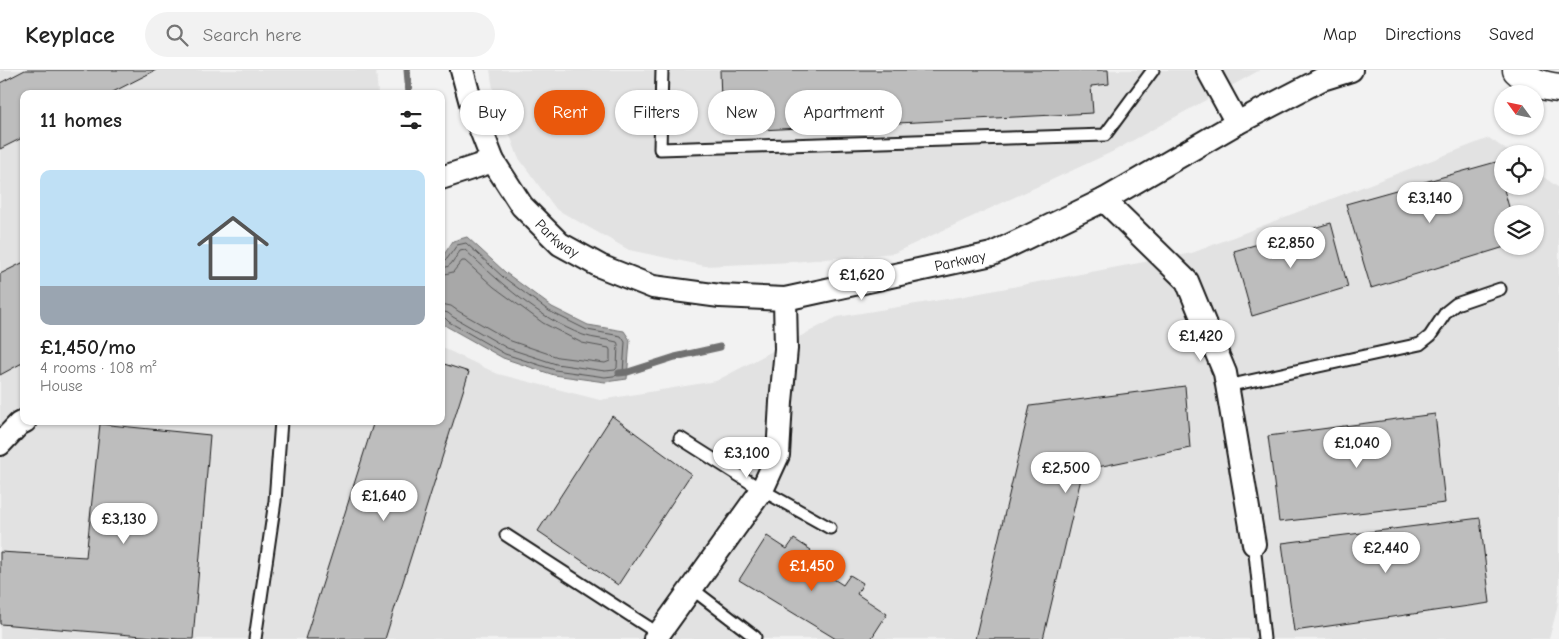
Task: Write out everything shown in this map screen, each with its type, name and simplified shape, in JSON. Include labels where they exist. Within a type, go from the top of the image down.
[{"type":"main road","points":[[1517,70],[1525,78],[1543,86],[1559,88]]},
{"type":"street","name":"Parkway","points":[[462,70],[472,107],[494,161],[522,206],[560,244],[600,266],[653,287],[720,296],[785,299],[992,254],[1104,200],[1237,123],[1322,78],[1351,70]]},
{"type":"street","points":[[1208,70],[1237,123]]},
{"type":"street","points":[[445,177],[494,161]]},
{"type":"street","points":[[1104,200],[1187,281],[1225,373],[1254,544]]},
{"type":"street","points":[[657,636],[762,490],[778,455],[786,349],[785,299]]},
{"type":"street","points":[[0,444],[20,424]]},
{"type":"lane","points":[[662,70],[660,149],[1105,136],[1153,70]]},
{"type":"lane","points":[[1227,386],[1420,344],[1430,336],[1446,312],[1456,304],[1500,289]]},
{"type":"lane","points":[[255,639],[275,502],[281,425]]},
{"type":"lane","points":[[680,438],[762,490],[830,528]]},
{"type":"lane","points":[[506,535],[657,636]]},
{"type":"lane","points":[[1254,544],[1264,639]]},
{"type":"lane","points":[[691,588],[755,637],[753,639]]},
{"type":"shaded area","points":[[0,70],[376,70],[378,90],[20,90],[20,425],[445,425],[445,349],[498,374],[600,400],[716,381],[837,317],[959,297],[1192,253],[1489,138],[1499,145],[1494,145],[1494,195],[1544,195],[1544,177],[1559,188],[1559,590],[1557,609],[1549,639],[0,639]]},
{"type":"shaded area","points":[[490,70],[1260,70],[1112,152],[894,253],[792,262],[705,266],[629,250],[556,209],[518,157],[510,135],[524,135],[524,90],[493,89]]},
{"type":"water","points":[[467,237],[506,273],[552,307],[588,325],[624,331],[630,340],[627,379],[605,382],[554,375],[503,358],[446,326],[445,253],[453,241]]},
{"type":"building","points":[[25,70],[156,70],[117,90],[20,90],[20,139],[0,149],[0,83]]},
{"type":"building","points":[[720,70],[1108,70],[1109,84],[1091,86],[1093,113],[902,123],[902,90],[785,90],[785,129],[775,129],[775,90],[721,90]]},
{"type":"building","points":[[1494,163],[1494,195],[1506,195],[1508,205],[1494,205],[1494,250],[1371,288],[1346,204]]},
{"type":"building","points":[[1331,223],[1348,287],[1252,316],[1234,251]]},
{"type":"building","points":[[20,264],[20,364],[0,375],[0,274]]},
{"type":"building","points":[[445,364],[469,372],[385,639],[305,639],[373,425],[445,425]]},
{"type":"building","points":[[1185,386],[1190,448],[1083,470],[1043,639],[975,639],[1030,406]]},
{"type":"building","points":[[1435,414],[1445,503],[1279,522],[1268,436]]},
{"type":"building","points":[[612,416],[691,474],[618,585],[538,531]]},
{"type":"building","points":[[100,425],[210,435],[193,639],[0,624],[0,552],[86,557]]},
{"type":"building","points":[[1480,518],[1490,603],[1294,631],[1282,543]]},
{"type":"building","points":[[767,536],[787,549],[794,539],[811,550],[804,560],[843,585],[850,575],[863,583],[857,594],[887,614],[871,639],[836,639],[739,580]]},
{"type":"waterway","points":[[407,70],[409,90]]},
{"type":"waterway","points":[[619,373],[628,372],[675,357],[720,347]]}]
